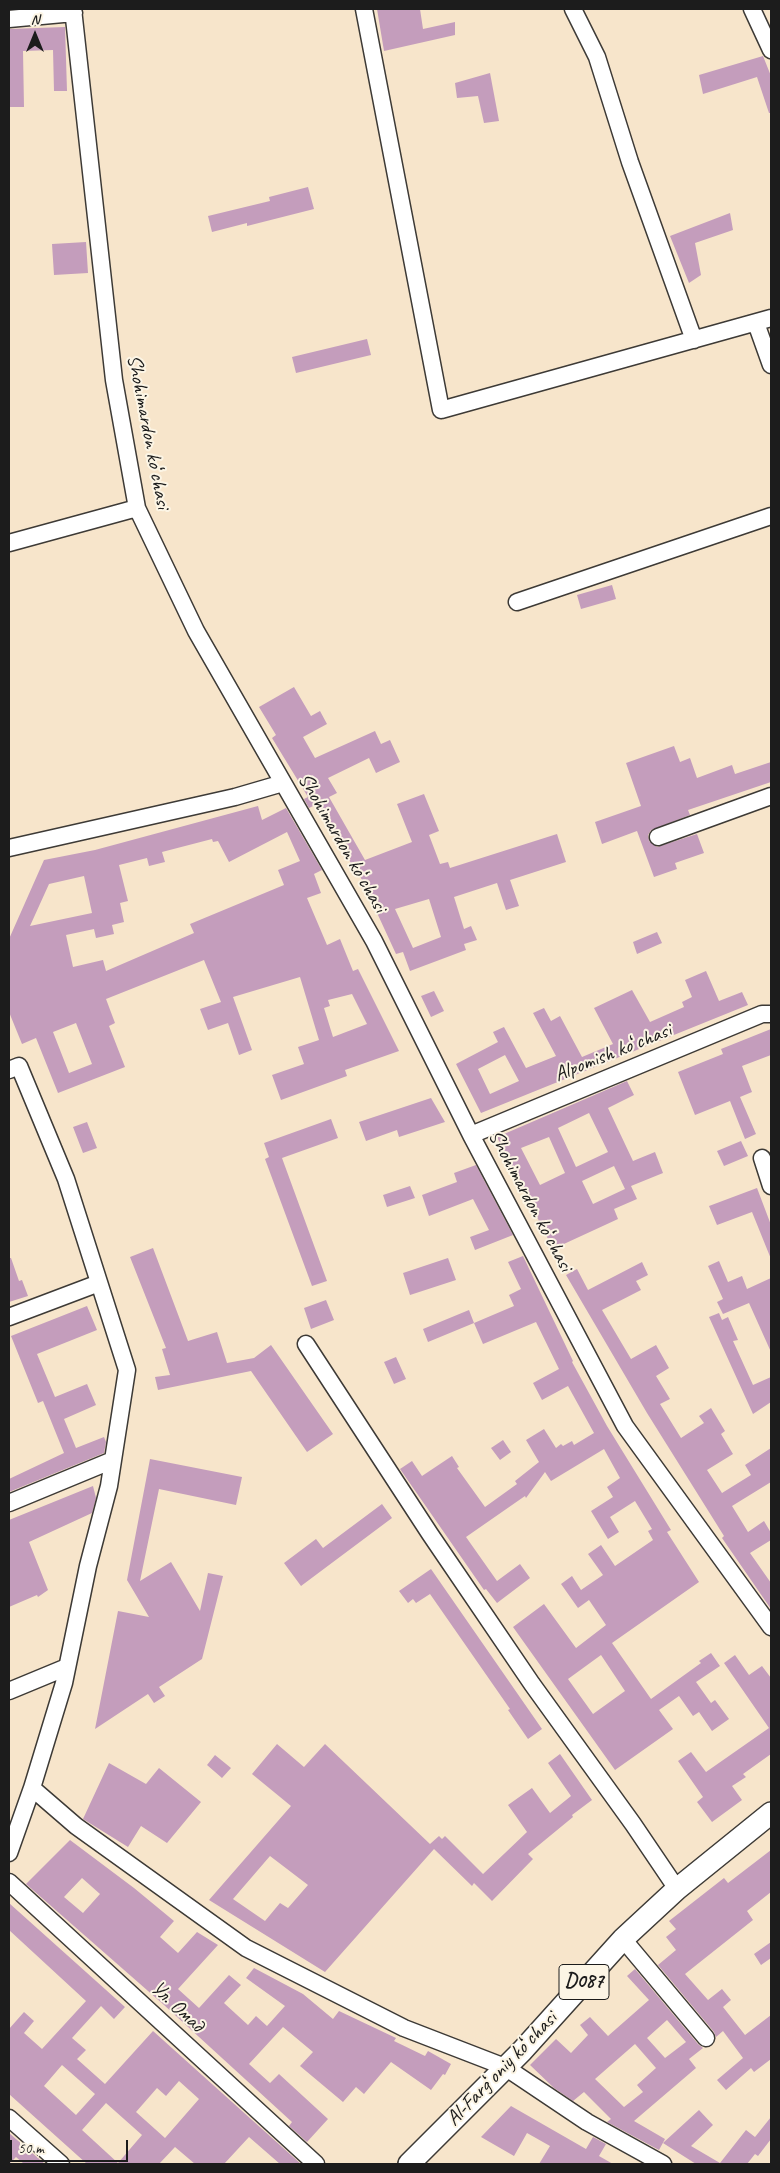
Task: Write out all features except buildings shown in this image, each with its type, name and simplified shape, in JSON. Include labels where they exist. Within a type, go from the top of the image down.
[{"type":"main road","name":"Al-Fargʻoniy koʻchasi","points":[[409,2164],[505,2067],[623,1939],[677,1889],[771,1813]]},
{"type":"street","points":[[364,9],[441,410],[764,321],[771,365]]},
{"type":"street","points":[[573,9],[597,57],[630,162],[694,340]]},
{"type":"street","points":[[752,9],[771,50]]},
{"type":"street","points":[[9,19],[73,11]]},
{"type":"street","name":"Shohimardon koʻchasi","points":[[73,11],[114,380],[137,508],[196,631],[374,941],[471,1135],[626,1426],[771,1627]]},
{"type":"street","points":[[9,543],[137,508]]},
{"type":"street","points":[[517,602],[771,516]]},
{"type":"street","points":[[9,848],[235,797],[283,783]]},
{"type":"street","points":[[658,837],[771,796]]},
{"type":"street","name":"Alpomish koʻchasi","points":[[471,1135],[762,1014],[771,1014]]},
{"type":"street","points":[[9,1070],[18,1066],[66,1179],[127,1370],[109,1486],[88,1566],[67,1666],[32,1788],[9,1853]]},
{"type":"street","points":[[762,1158],[771,1186]]},
{"type":"street","points":[[9,1317],[99,1283]]},
{"type":"street","points":[[306,1344],[424,1525],[532,1684],[634,1824],[677,1889]]},
{"type":"street","points":[[9,1503],[113,1460]]},
{"type":"street","points":[[9,1691],[67,1666]]},
{"type":"street","points":[[32,1788],[76,1826],[246,1948],[404,2028],[505,2067],[587,2122],[663,2164]]},
{"type":"street","name":"Ул. Омад","points":[[9,1882],[316,2164]]},
{"type":"street","points":[[623,1939],[706,2038]]},
{"type":"street","points":[[9,2118],[61,2164]]}]
